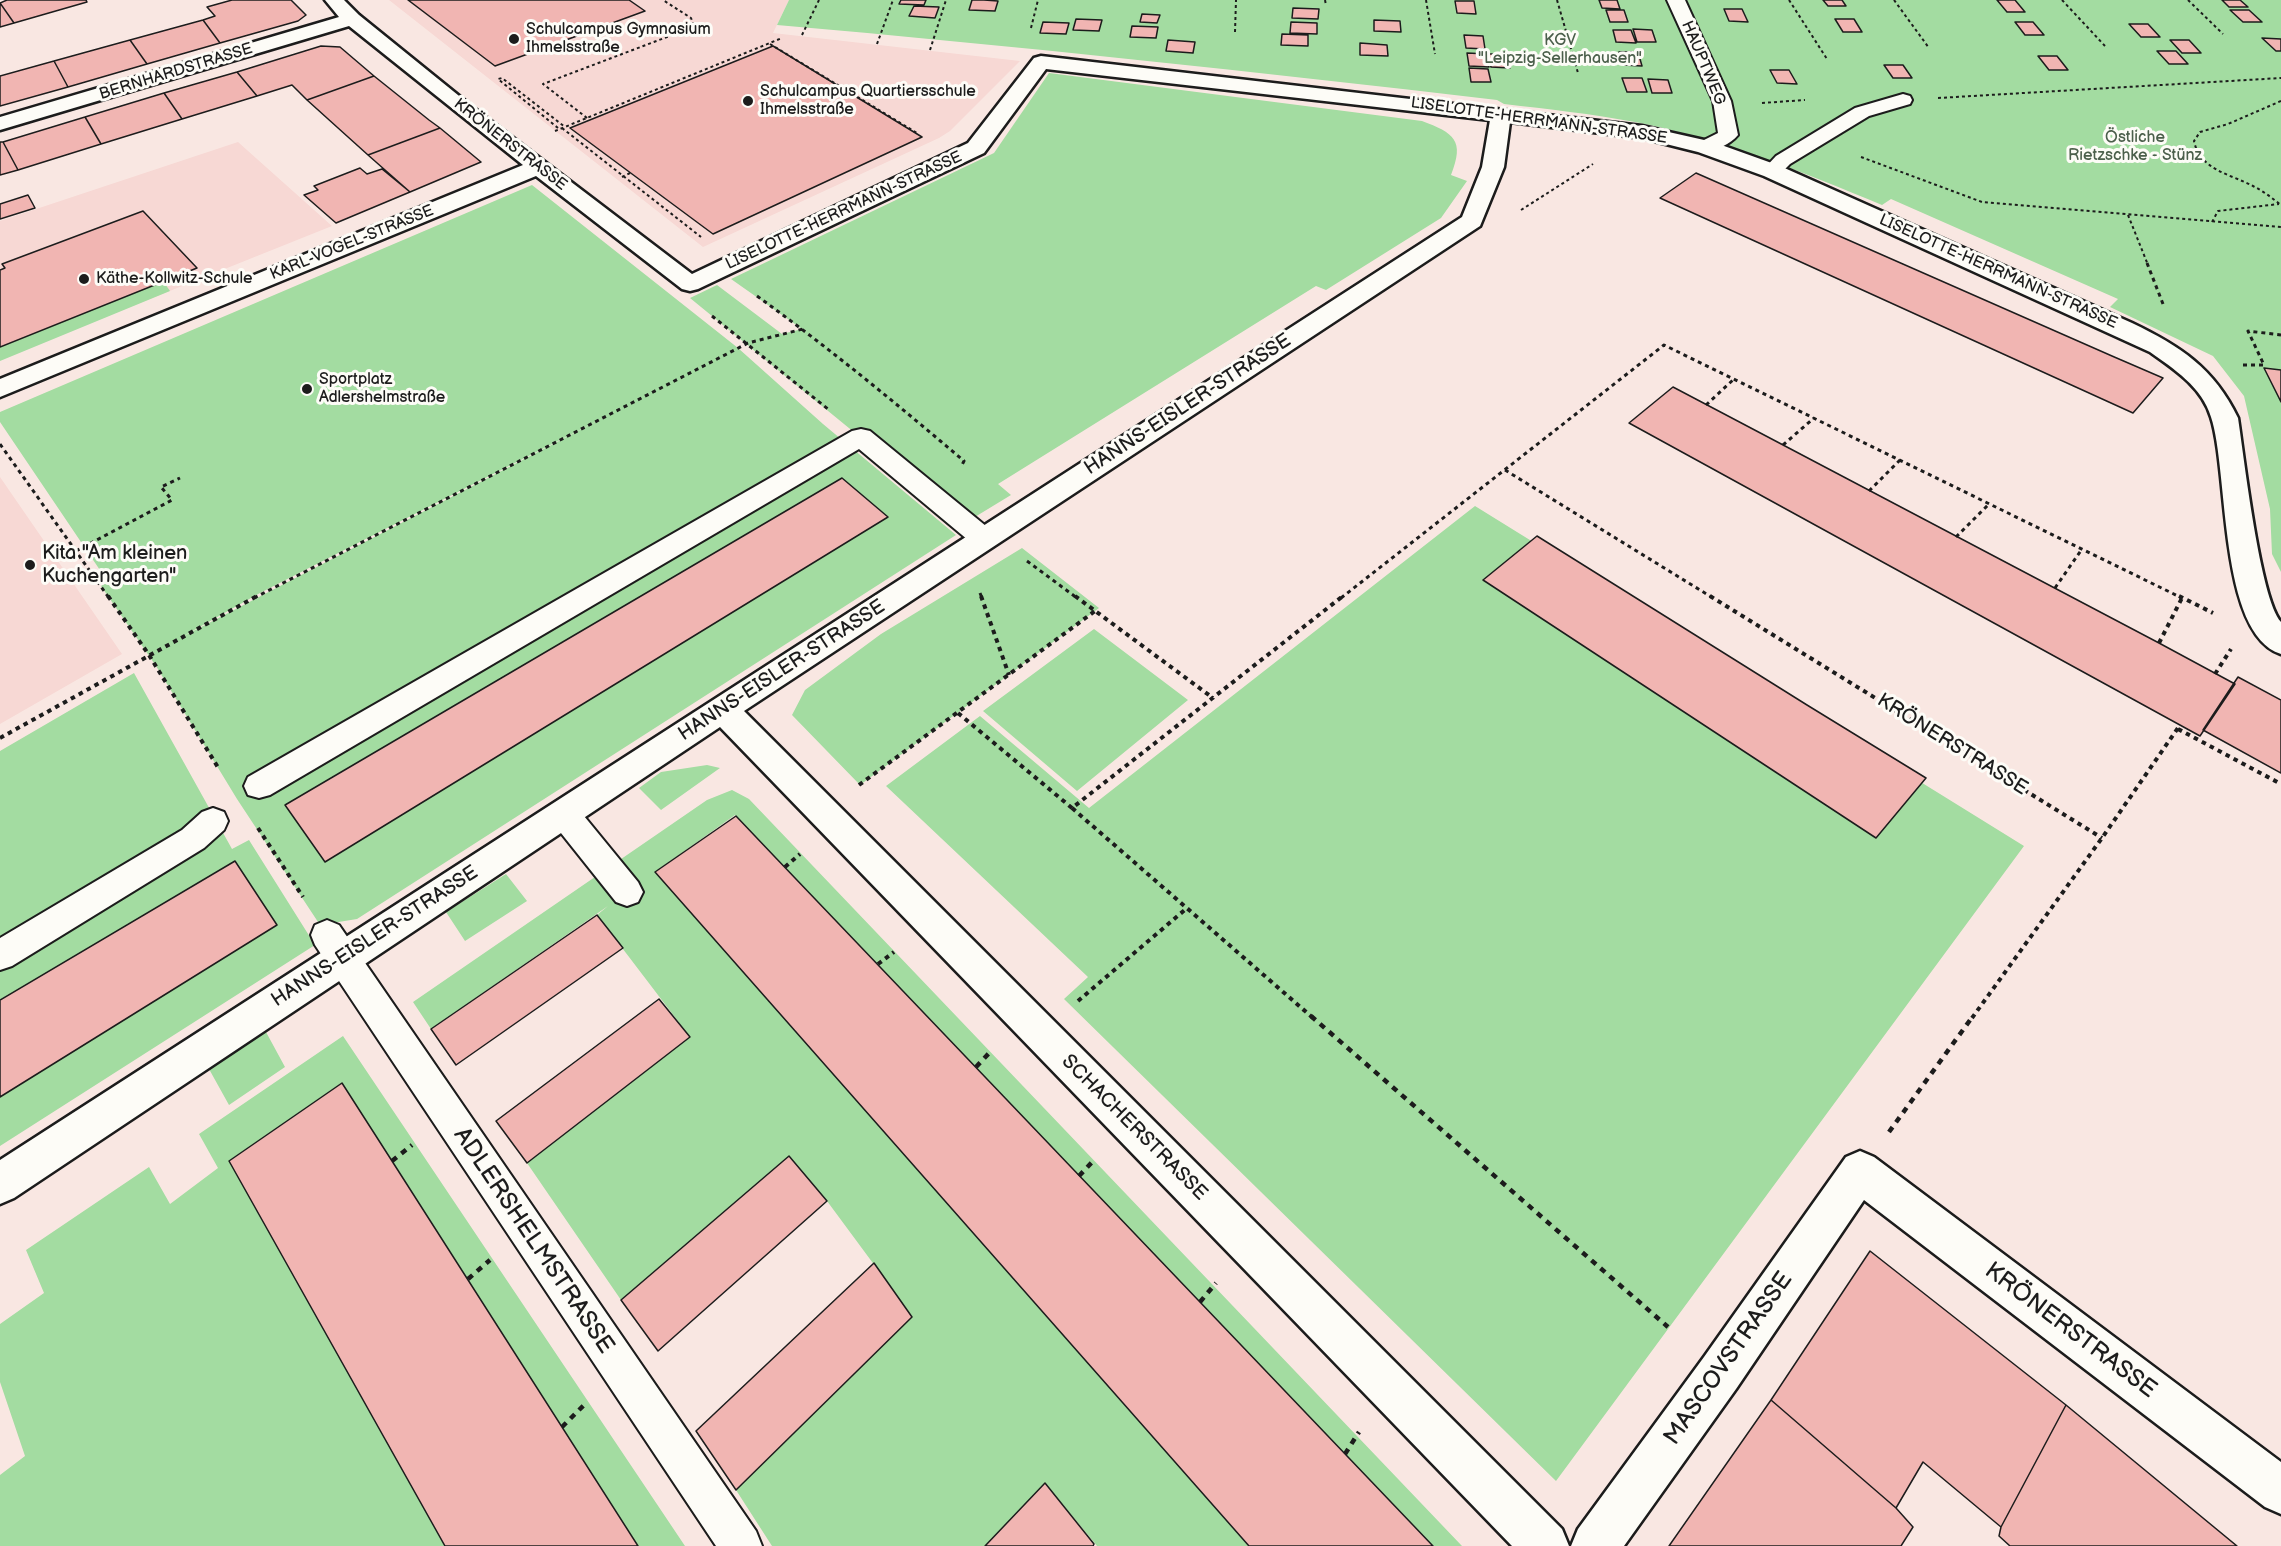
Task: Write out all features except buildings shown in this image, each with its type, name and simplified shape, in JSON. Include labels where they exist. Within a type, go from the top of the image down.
[{"type":"street","name":"KRÖNERSTRASSE","points":[[334,0],[352,19],[690,284]]},
{"type":"street","name":"BERNHARDSTRASSE","points":[[0,124],[352,19]]},
{"type":"street","name":"LISELOTTE-HERRMANN-STRASSE","points":[[690,284],[976,148],[1041,62],[1642,132],[1704,147],[1772,171],[2133,332],[2159,346],[2186,365],[2210,392],[2225,418],[2251,588],[2263,622],[2281,642]]},
{"type":"street","name":"HANNS-EISLER-STRASSE","points":[[0,1184],[334,947],[564,814],[1472,220],[1493,167],[1501,114]]},
{"type":"street","name":"KARL-VOGEL-STRASSE","points":[[0,388],[538,167]]},
{"type":"street","name":"SCHACHERSTRASSE","points":[[723,710],[1545,1546]]},
{"type":"street","name":"KRÖNERSTRASSE","points":[[1860,1171],[2281,1491]]},
{"type":"street","name":"MASCOVSTRASSE","points":[[1595,1546],[1720,1373],[1860,1171]]},
{"type":"lane","name":"HAUPTWEG","points":[[1676,0],[1722,101],[1728,135],[1704,147]]},
{"type":"lane","points":[[1772,171],[1783,160],[1862,112],[1903,100]]},
{"type":"lane","points":[[259,786],[861,436],[983,538]]},
{"type":"lane","points":[[564,814],[627,892]]},
{"type":"lane","points":[[0,954],[193,839],[213,820]]},
{"type":"lane","name":"ADLERSHELMSTRASSE","points":[[334,947],[741,1546]]},
{"type":"path","points":[[587,118],[543,84],[688,29],[693,23],[691,18],[663,0]]},
{"type":"path","points":[[802,35],[819,0]]},
{"type":"path","points":[[877,44],[893,0]]},
{"type":"path","points":[[930,50],[946,0]]},
{"type":"path","points":[[1235,32],[1236,0]]},
{"type":"path","points":[[1325,0],[1326,5]]},
{"type":"path","points":[[1426,0],[1434,54]]},
{"type":"path","points":[[1557,0],[1578,73]]},
{"type":"path","points":[[1789,0],[1827,59]]},
{"type":"path","points":[[1894,0],[1929,48]]},
{"type":"path","points":[[2062,0],[2105,46]]},
{"type":"path","points":[[2188,0],[2223,34]]},
{"type":"path","points":[[565,127],[782,38]]},
{"type":"path","points":[[769,44],[922,136]]},
{"type":"path","points":[[550,131],[559,128],[498,79],[502,78],[565,127]]},
{"type":"path","points":[[1903,100],[2281,78]]},
{"type":"path","points":[[2280,205],[2258,189],[2222,173],[2207,163],[2198,154],[2194,141],[2200,132],[2228,124],[2281,101]]},
{"type":"path","points":[[565,127],[562,128],[702,238]]},
{"type":"path","points":[[1815,140],[1982,202],[2281,227]]},
{"type":"path","points":[[1519,211],[1597,161]]},
{"type":"path","points":[[624,176],[630,173]]},
{"type":"path","points":[[2211,222],[2218,211],[2280,205]]},
{"type":"path","points":[[2128,215],[2186,365]]},
{"type":"path","points":[[749,291],[803,329],[964,461],[943,505]]},
{"type":"path","points":[[706,311],[861,436]]},
{"type":"path","points":[[0,738],[229,611],[748,343],[803,329]]},
{"type":"path","points":[[2239,365],[2264,365],[2247,331],[2281,335]]},
{"type":"path","points":[[1072,808],[1665,345],[2207,610]]},
{"type":"path","points":[[1706,405],[1734,379]]},
{"type":"path","points":[[1783,445],[1814,418]]},
{"type":"path","points":[[0,444],[149,655],[224,778]]},
{"type":"path","points":[[1869,491],[1900,460]]},
{"type":"path","name":"KRÖNERSTRASSE","points":[[1505,470],[2102,838]]},
{"type":"path","points":[[76,551],[172,500],[161,487],[180,478]]},
{"type":"path","points":[[1956,537],[1989,504]]},
{"type":"path","points":[[2055,588],[2082,549]]},
{"type":"path","points":[[1019,555],[1212,698]]},
{"type":"path","points":[[976,584],[1009,675]]},
{"type":"path","points":[[2159,643],[2182,598]]},
{"type":"path","points":[[853,790],[1095,611]]},
{"type":"path","points":[[2216,674],[2236,641]]},
{"type":"path","points":[[958,713],[1072,808],[1668,1327]]},
{"type":"path","points":[[1899,1119],[2102,838],[2179,727],[2281,784]]},
{"type":"path","points":[[259,830],[283,865]]},
{"type":"path","points":[[785,867],[802,852]]},
{"type":"path","points":[[1041,1033],[1187,908]]},
{"type":"path","points":[[878,964],[894,951]]},
{"type":"path","points":[[976,1067],[991,1051]]},
{"type":"path","points":[[392,1161],[421,1138]]},
{"type":"path","points":[[1079,1176],[1095,1159]]},
{"type":"path","points":[[468,1279],[497,1254]]},
{"type":"path","points":[[1200,1302],[1216,1283]]},
{"type":"path","points":[[562,1426],[593,1397]]},
{"type":"path","points":[[1345,1454],[1360,1431]]},
{"type":"shaded area","name":"Schulcampus Quartiersschule Ihmelsstraße","points":[[389,0],[789,0],[773,33],[1020,61],[950,131],[939,138],[703,247]]},
{"type":"shaded area","points":[[238,142],[332,226],[0,359],[0,221]]},
{"type":"shaded area","name":"Kita \"Am kleinen Kuchengarten\"","points":[[0,477],[122,654],[0,724]]},
{"type":"green space","name":"Östliche Rietzschke - Stünz","points":[[789,0],[2281,0],[2281,572],[2272,554],[2270,509],[2244,396],[2213,356],[2110,307],[2118,299],[1891,199],[1882,205],[1730,147],[1635,122],[1504,104],[1497,100],[1318,79],[777,25]]},
{"type":"green space","points":[[1049,73],[1422,121],[1442,130],[1454,139],[1457,153],[1451,175],[1467,181],[1441,218],[1326,290],[1316,286],[998,484],[1011,495],[965,523],[690,298],[717,285],[782,334],[802,329],[731,279],[994,153]]},
{"type":"green space","points":[[532,185],[738,348],[823,424],[956,535],[357,919],[320,925],[237,799],[156,666],[101,586],[108,582],[0,422],[0,412]],"holes":[[[609,415],[180,638],[260,593]]]},
{"type":"green space","points":[[163,281],[170,291],[0,361],[0,347]]},
{"type":"green space","points":[[1475,506],[2024,846],[1556,1481],[1064,999],[1088,977],[886,786],[980,716],[1089,808]]},
{"type":"green space","points":[[1022,548],[1099,608],[860,785],[792,715],[805,690],[881,634]]},
{"type":"green space","points":[[1094,629],[1188,700],[1077,791],[983,711]]},
{"type":"green space","points":[[134,673],[232,849],[249,840],[315,945],[0,1146],[0,751]]},
{"type":"green space","points":[[707,765],[720,768],[661,810],[639,788],[661,772]]},
{"type":"green space","points":[[732,790],[749,799],[1462,1546],[1432,1546],[735,815],[655,872],[1249,1546],[1097,1546],[1045,1483],[985,1546],[772,1546],[736,1490],[912,1316],[827,1201],[789,1157],[621,1300],[527,1163],[690,1037],[597,915],[608,906],[431,1029],[413,1002],[707,800]]},
{"type":"green space","points":[[506,874],[527,901],[465,941],[446,912]]},
{"type":"green space","points":[[266,1032],[285,1067],[229,1105],[209,1069]]},
{"type":"green space","points":[[343,1036],[685,1546],[0,1546],[0,1475],[25,1456],[0,1382],[0,1324],[44,1293],[26,1250],[149,1167],[170,1204],[218,1168],[199,1134]]},
{"type":"place","name":"Schulcampus Gymnasium Ihmelsstraße","points":[[514,39]]},
{"type":"place","name":"Schulcampus Quartiersschule Ihmelsstraße","points":[[748,101]]},
{"type":"place","name":"Käthe-Kollwitz-Schule","points":[[84,279]]},
{"type":"place","name":"Sportplatz Adlershelmstraße","points":[[307,389]]},
{"type":"place","name":"Kita \"Am kleinen Kuchengarten\"","points":[[30,565]]},
{"type":"park label","name":"KGV \"Leipzig-Sellerhausen\"","points":[[1560,50]]}]
